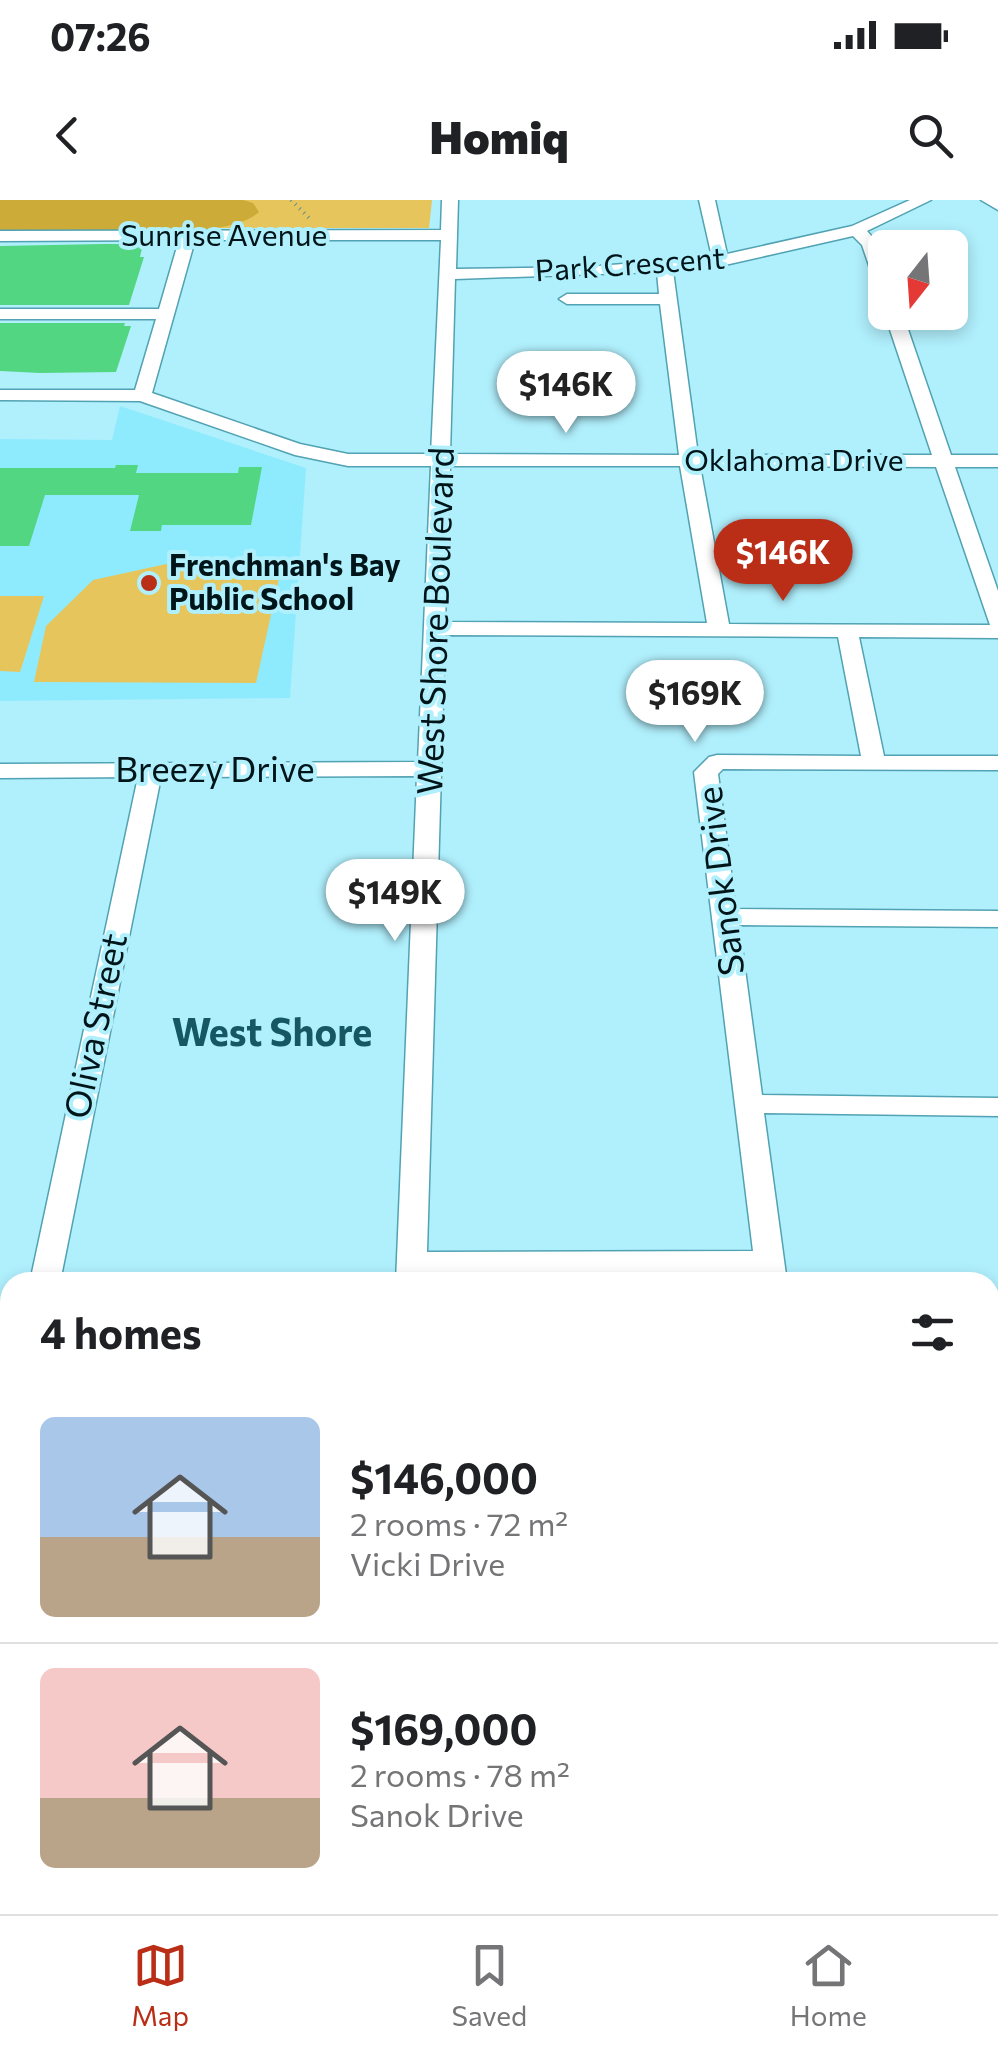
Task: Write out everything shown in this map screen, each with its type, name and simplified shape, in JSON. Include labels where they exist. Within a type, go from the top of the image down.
[{"type":"street","name":"West Shore Boulevard","points":[[411,1272],[450,200]]},
{"type":"street","points":[[707,200],[716,252],[725,260]]},
{"type":"street","name":"Park Crescent","points":[[448,274],[725,260],[858,230],[923,200]]},
{"type":"street","points":[[989,200],[998,205]]},
{"type":"street","points":[[858,230],[868,242]]},
{"type":"street","name":"Sunrise Avenue","points":[[0,236],[447,236]]},
{"type":"street","points":[[142,396],[188,236]]},
{"type":"street","points":[[664,266],[690,460],[719,630]]},
{"type":"street","points":[[566,299],[669,299]]},
{"type":"street","points":[[0,314],[167,314]]},
{"type":"street","points":[[899,330],[998,622]]},
{"type":"street","name":"Oklahoma Drive","points":[[0,395],[142,396],[320,456],[348,460],[998,461]]},
{"type":"street","points":[[436,628],[998,632]]},
{"type":"street","points":[[847,630],[874,762]]},
{"type":"street","name":"Sanok Drive","points":[[770,1272],[706,772],[716,762],[998,763]]},
{"type":"street","name":"Breezy Drive","points":[[0,771],[430,769]]},
{"type":"street","name":"Oliva Street","points":[[47,1272],[151,771]]},
{"type":"street","points":[[725,917],[998,919]]},
{"type":"street","points":[[749,1104],[998,1107]]},
{"type":"shaded area","points":[[0,200],[432,200],[429,228],[0,228]]},
{"type":"shaded area","points":[[0,200],[243,200],[253,203],[259,212],[240,222],[211,229],[176,232],[0,230]]},
{"type":"shaded area","name":"Frenchman's Bay Public School","points":[[120,406],[306,468],[290,698],[0,701],[0,439],[112,440]]},
{"type":"shaded area","points":[[283,560],[256,683],[34,682],[46,626],[93,580],[180,561]]},
{"type":"shaded area","points":[[0,596],[44,596],[20,672],[0,671]]},
{"type":"building","points":[[143,244],[140,257],[144,257],[129,305],[0,305],[0,246]]},
{"type":"building","points":[[0,323],[131,326],[116,372],[40,373],[0,371]]},
{"type":"building","points":[[138,465],[136,473],[238,473],[239,467],[262,467],[251,525],[162,525],[161,531],[130,531],[139,495],[45,495],[29,546],[0,546],[0,468]]},
{"type":"place","name":"Frenchman's Bay Public School","points":[[149,583]]},
{"type":"district","name":"West Shore","points":[[272,1033]]}]
